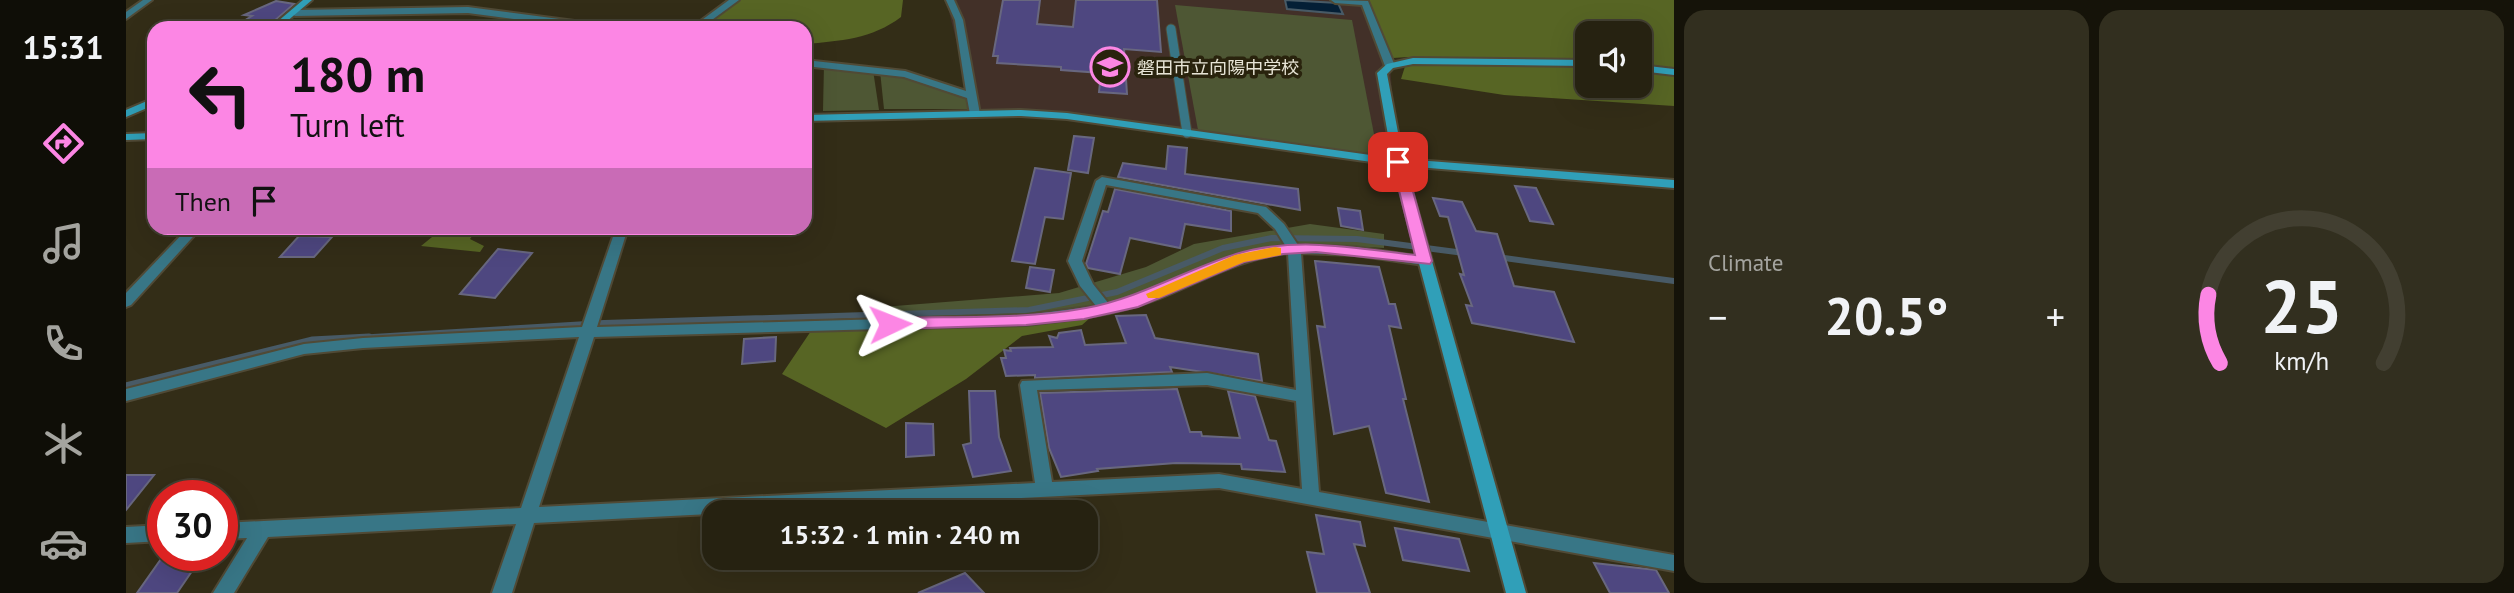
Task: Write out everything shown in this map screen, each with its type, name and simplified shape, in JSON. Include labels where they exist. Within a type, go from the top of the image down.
[{"type":"street","points":[[126,16],[148,0]]},
{"type":"street","points":[[284,21],[308,0]]},
{"type":"street","points":[[473,10],[480,0]]},
{"type":"street","points":[[705,21],[735,0]]},
{"type":"street","points":[[950,0],[959,20],[975,114]]},
{"type":"street","points":[[1335,0],[1365,4],[1390,66]]},
{"type":"street","points":[[295,13],[473,10],[554,21]]},
{"type":"street","points":[[1516,593],[1398,162],[1382,73],[1390,66],[1413,61],[1575,63]]},
{"type":"street","points":[[812,64],[905,74],[972,96]]},
{"type":"street","points":[[1652,69],[1674,72]]},
{"type":"street","points":[[126,114],[147,104]]},
{"type":"street","points":[[812,118],[975,114],[1067,116],[1398,162],[1674,184]]},
{"type":"street","points":[[126,137],[147,136]]},
{"type":"street","points":[[1105,309],[1087,286],[1075,261],[1102,181],[1262,210],[1280,226],[1294,249],[1311,498]]},
{"type":"street","points":[[126,302],[188,235]]},
{"type":"street","points":[[502,593],[620,235]]},
{"type":"street","points":[[126,395],[304,349],[363,343],[587,332],[1026,320],[1133,303],[1240,258],[1294,249],[1357,251],[1424,261]]},
{"type":"street","points":[[1045,490],[1028,385],[1207,379],[1304,397]]},
{"type":"street","points":[[238,530],[1219,481],[1674,563]]},
{"type":"street","points":[[223,593],[263,529]]},
{"type":"street","points":[[126,535],[147,534]]},
{"type":"lane","points":[[1171,29],[1187,133]]},
{"type":"shaded area","points":[[946,0],[1335,0],[1365,3],[1390,66],[1398,162],[1060,115],[975,114]]},
{"type":"green space","points":[[736,0],[903,0],[901,17],[879,30],[843,40],[812,43],[812,21],[708,21]]},
{"type":"green space","points":[[1329,0],[1674,0],[1674,106],[1504,95],[1401,79],[1408,57],[1393,58],[1366,6]]},
{"type":"green space","points":[[1175,5],[1352,20],[1378,155],[1198,130]]},
{"type":"green space","points":[[824,64],[873,70],[879,110],[823,111]]},
{"type":"green space","points":[[880,71],[909,76],[972,96],[974,109],[884,109]]},
{"type":"green space","points":[[1310,224],[1384,234],[1384,248],[1307,244],[1250,256],[1138,301],[1073,315],[890,324],[882,307],[1059,293],[1146,267],[1194,244]]},
{"type":"green space","points":[[434,235],[473,235],[470,239],[484,246],[480,252],[421,246]]},
{"type":"green space","points":[[1099,310],[1082,325],[1022,336],[966,379],[886,428],[782,374],[815,325],[1000,321]]},
{"type":"water","points":[[1285,0],[1338,3],[1343,14],[1287,9]]},
{"type":"building","points":[[1003,0],[1040,0],[1037,24],[1073,27],[1076,0],[1157,0],[1161,52],[1124,49],[1127,94],[1099,92],[1101,73],[1061,70],[1061,67],[997,63],[998,56],[993,56]]},
{"type":"building","points":[[276,1],[294,4],[274,21],[244,21],[252,16],[244,15]]},
{"type":"building","points":[[1074,136],[1094,138],[1088,173],[1068,170]]},
{"type":"building","points":[[1168,146],[1187,148],[1185,174],[1298,189],[1300,210],[1118,177],[1123,163],[1166,169]]},
{"type":"building","points":[[1035,168],[1071,173],[1063,219],[1045,217],[1035,264],[1012,261]]},
{"type":"building","points":[[1515,186],[1536,188],[1553,224],[1530,221]]},
{"type":"building","points":[[1115,189],[1231,211],[1231,231],[1185,224],[1180,248],[1130,238],[1120,274],[1088,268],[1086,264],[1103,211],[1108,212]]},
{"type":"building","points":[[1433,198],[1462,202],[1476,231],[1497,234],[1514,286],[1554,292],[1574,342],[1472,323],[1466,305],[1472,306],[1460,274],[1464,275],[1448,217],[1440,216]]},
{"type":"building","points":[[1338,208],[1360,211],[1363,230],[1341,226]]},
{"type":"building","points":[[299,236],[332,237],[314,257],[280,257]]},
{"type":"building","points":[[498,249],[532,253],[495,298],[460,294]]},
{"type":"building","points":[[1315,261],[1379,267],[1389,304],[1395,304],[1401,328],[1389,326],[1406,399],[1403,399],[1429,502],[1386,493],[1369,426],[1334,434],[1317,326],[1325,327]]},
{"type":"building","points":[[1030,267],[1054,270],[1050,292],[1026,288]]},
{"type":"building","points":[[1146,315],[1155,338],[1258,354],[1262,381],[1170,367],[1172,372],[1035,378],[1035,375],[1006,376],[1001,358],[1006,358],[1004,350],[1053,347],[1049,336],[1057,338],[1059,333],[1081,330],[1085,345],[1126,343],[1116,316]]},
{"type":"building","points":[[776,337],[775,361],[742,364],[744,339]]},
{"type":"building","points":[[1177,389],[1190,432],[1201,432],[1202,436],[1240,438],[1228,391],[1255,396],[1269,440],[1276,441],[1285,472],[1242,469],[1241,464],[1176,463],[1097,469],[1098,471],[1061,477],[1049,448],[1040,393]]},
{"type":"building","points":[[969,391],[995,391],[999,437],[1011,471],[973,477],[963,445],[971,443]]},
{"type":"building","points":[[906,423],[933,424],[934,455],[906,457]]},
{"type":"building","points":[[126,475],[154,475],[147,480],[147,484],[126,510]]},
{"type":"building","points":[[1316,515],[1360,522],[1365,546],[1354,544],[1370,593],[1317,593],[1307,552],[1324,554]]},
{"type":"building","points":[[1395,528],[1459,539],[1469,571],[1403,560]]},
{"type":"building","points":[[1594,563],[1656,570],[1669,593],[1610,593]]},
{"type":"building","points":[[153,571],[192,571],[177,593],[137,593]]},
{"type":"building","points":[[965,573],[984,593],[918,593]]},
{"type":"waterway","points":[[340,339],[604,323],[1029,310],[1117,292],[1223,248],[1272,238],[1357,239],[1464,253]]},
{"type":"waterway","points":[[1497,257],[1674,281]]},
{"type":"waterway","points":[[126,387],[312,341],[369,338]]},
{"type":"slow traffic","points":[[1153,294],[1240,258],[1275,251]]},
{"type":"place","name":"磐田市立向陽中学校","points":[[1110,67]]},
{"type":"route","points":[[890,324],[1026,320],[1084,314],[1133,303],[1240,258],[1283,250],[1316,248],[1357,251],[1424,261],[1398,162]]}]
